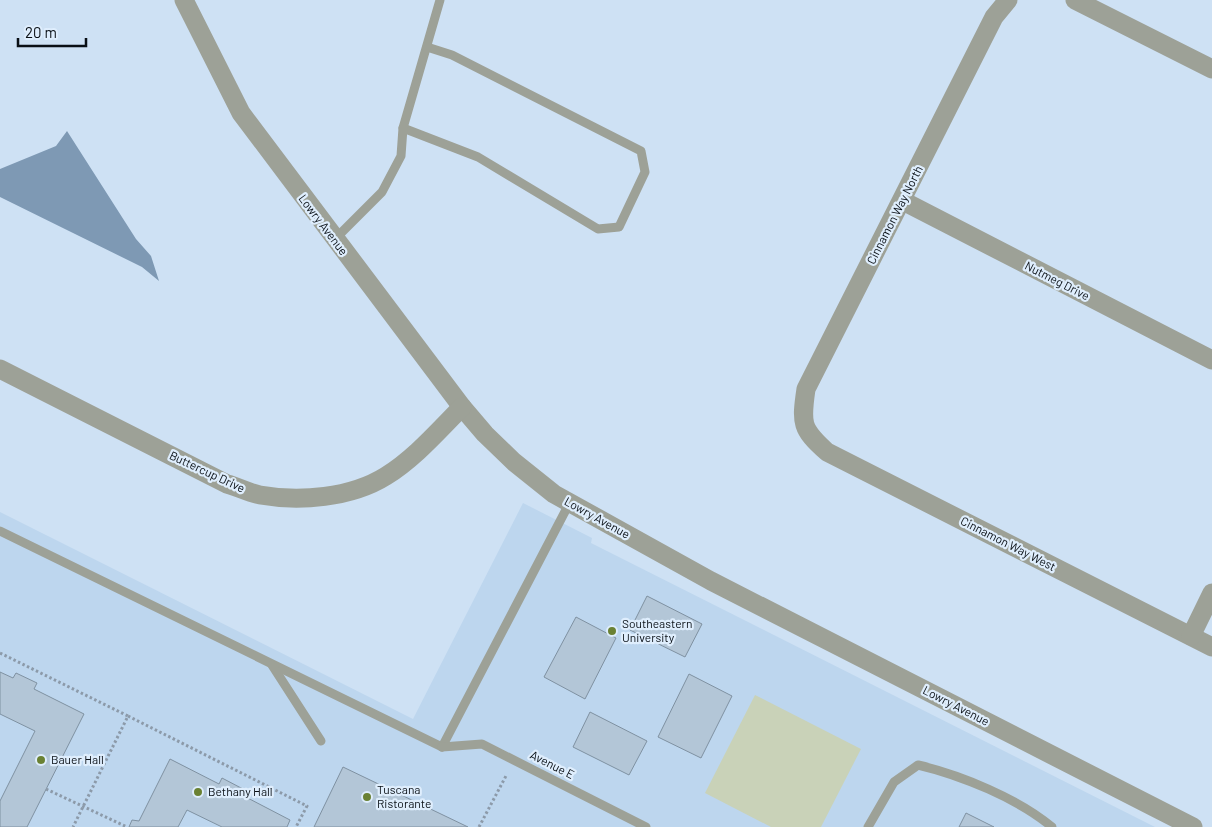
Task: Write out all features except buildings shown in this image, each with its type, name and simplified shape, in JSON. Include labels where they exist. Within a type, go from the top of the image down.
[{"type":"street","name":"Lowry Avenue","points":[[184,0],[241,113],[334,240],[462,407],[485,434],[514,462],[554,494],[711,581],[1193,827]]},
{"type":"street","name":"Cinnamon Way North","points":[[809,436],[802,415],[806,389],[903,201],[994,17],[1008,0]]},
{"type":"street","points":[[1075,0],[1212,69]]},
{"type":"street","name":"Nutmeg Drive","points":[[903,201],[1212,360]]},
{"type":"street","name":"Buttercup Drive","points":[[0,369],[227,484],[259,495],[300,499],[343,494],[385,477],[416,452],[462,407]]},
{"type":"street","name":"Cinnamon Way West","points":[[809,436],[827,452],[1212,647]]},
{"type":"street","points":[[1191,636],[1212,593]]},
{"type":"lane","points":[[334,240],[382,192],[401,156],[404,128],[440,0]]},
{"type":"lane","points":[[404,128],[478,156],[598,229],[619,227],[645,172],[641,151],[452,55],[427,47]]},
{"type":"lane","points":[[0,531],[442,747],[570,502]]},
{"type":"lane","points":[[272,664],[321,741]]},
{"type":"lane","name":"Avenue E","points":[[442,747],[482,744],[646,827]]},
{"type":"lane","points":[[868,827],[894,782],[918,765],[948,772],[1034,812],[1052,827]]},
{"type":"path","points":[[0,653],[307,806],[296,827]]},
{"type":"path","points":[[73,827],[128,716]]},
{"type":"path","points":[[479,827],[515,760]]},
{"type":"path","points":[[46,789],[127,827]]},
{"type":"shaded area","points":[[67,131],[136,239],[151,256],[159,281],[142,267],[0,197],[0,169],[56,146]]},
{"type":"shaded area","name":"Southeastern University","points":[[523,503],[592,538],[591,543],[1155,827],[0,827],[0,512],[413,719]]},
{"type":"green space","points":[[755,695],[861,749],[821,827],[771,827],[705,793]]},
{"type":"place","name":"Southeastern University","points":[[612,631]]},
{"type":"place","name":"Bauer Hall","points":[[41,760]]},
{"type":"place","name":"Bethany Hall","points":[[198,792]]},
{"type":"place","name":"Tuscana Ristorante","points":[[367,797]]}]
